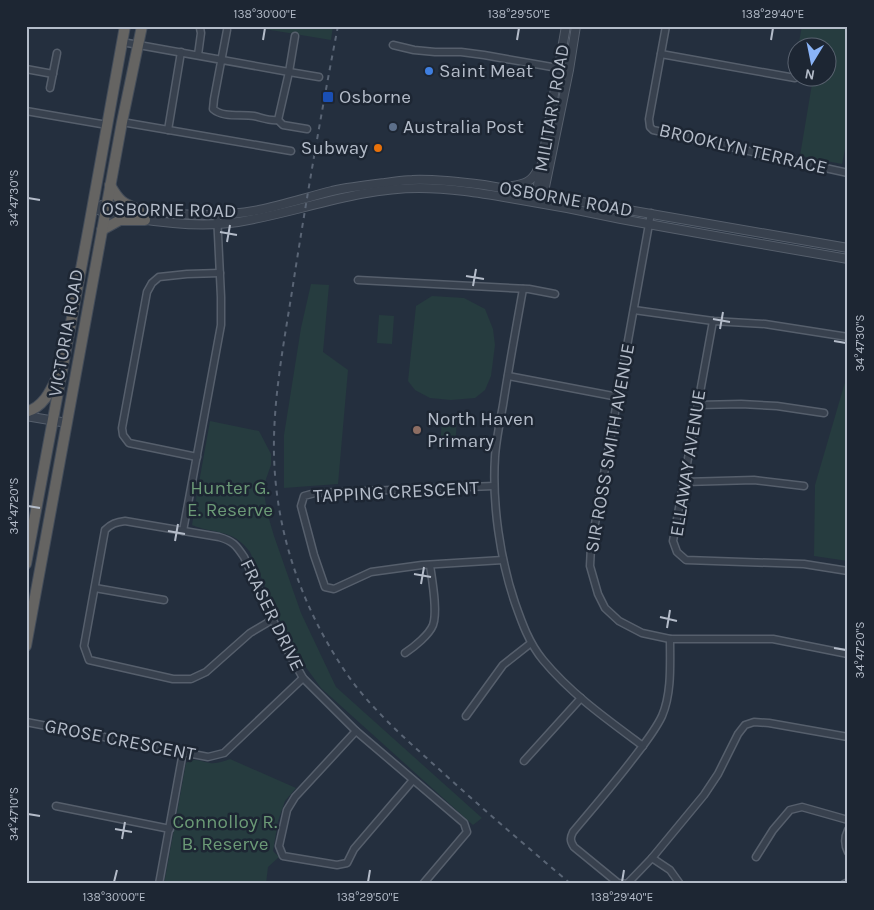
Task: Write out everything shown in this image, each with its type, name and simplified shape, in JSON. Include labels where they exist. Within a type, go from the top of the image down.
[{"type":"highway","name":"VICTORIA ROAD","points":[[26,564],[125,26]]},
{"type":"highway","name":"VICTORIA ROAD","points":[[26,646],[110,185],[142,26]]},
{"type":"highway","points":[[110,185],[120,201],[138,210]]},
{"type":"highway","points":[[102,230],[120,220],[145,220]]},
{"type":"highway","points":[[26,414],[48,396],[64,363]]},
{"type":"street","name":"MILITARY ROAD","points":[[540,195],[545,187],[546,162],[558,68],[566,26]]},
{"type":"street","name":"MILITARY ROAD","points":[[546,162],[569,70],[576,26]]},
{"type":"street","name":"BROOKLYN TERRACE","points":[[666,26],[649,119],[650,127],[653,130],[848,173]]},
{"type":"street","points":[[198,55],[200,28]]},
{"type":"street","points":[[227,30],[213,109],[224,114],[254,116],[271,121],[278,120]]},
{"type":"street","points":[[278,120],[295,36]]},
{"type":"street","points":[[122,42],[319,77]]},
{"type":"street","points":[[393,45],[414,50],[484,55],[569,70]]},
{"type":"street","points":[[168,130],[181,52]]},
{"type":"street","points":[[50,88],[57,53]]},
{"type":"street","points":[[661,54],[786,76]]},
{"type":"street","points":[[26,70],[53,74]]},
{"type":"street","points":[[26,111],[107,125]]},
{"type":"street","points":[[278,120],[283,125],[306,129]]},
{"type":"street","points":[[122,122],[291,151]]},
{"type":"street","points":[[500,188],[523,184],[531,180],[546,162]]},
{"type":"street","points":[[546,162],[554,202]]},
{"type":"street","points":[[399,189],[410,180],[419,188]]},
{"type":"street","name":"OSBORNE ROAD","points":[[92,207],[178,214],[217,214],[258,210],[334,190],[410,180],[460,182],[540,195]]},
{"type":"street","name":"OSBORNE ROAD","points":[[106,209],[145,220],[175,224],[218,224],[261,217],[344,197],[419,188],[451,190],[525,201],[554,202],[651,214],[848,248]]},
{"type":"street","points":[[525,201],[540,195],[554,202]]},
{"type":"street","name":"OSBORNE ROAD","points":[[554,202],[649,224],[847,259]]},
{"type":"street","points":[[217,214],[221,325],[183,531],[125,521],[111,525],[105,530],[84,646],[90,660],[174,679],[191,679],[206,672],[250,633],[272,620]]},
{"type":"street","name":"SIR ROSS SMITH AVENUE","points":[[651,214],[591,546],[590,566],[598,594],[605,608],[619,622],[642,633],[670,639],[773,639],[848,654]]},
{"type":"street","points":[[847,259],[848,248]]},
{"type":"street","points":[[197,457],[129,443],[123,436],[122,428],[148,292],[152,282],[159,277],[220,273]]},
{"type":"street","points":[[358,280],[523,289],[555,294]]},
{"type":"street","points":[[523,289],[495,456],[494,486],[503,560],[522,624],[531,643],[542,659],[581,698],[643,746]]},
{"type":"street","points":[[634,310],[713,321],[766,324],[848,337]]},
{"type":"street","name":"ELLAWAY AVENUE","points":[[713,321],[673,541],[677,552],[686,560],[804,564],[848,571]]},
{"type":"street","points":[[508,376],[618,397]]},
{"type":"street","points":[[698,405],[741,404],[776,406],[824,413]]},
{"type":"street","points":[[26,414],[67,423]]},
{"type":"street","points":[[684,482],[754,480],[804,486]]},
{"type":"street","name":"TAPPING CRESCENT","points":[[494,486],[322,492],[304,496],[301,506],[325,587],[334,589],[371,572],[430,565],[503,560]]},
{"type":"street","name":"FRASER DRIVE","points":[[183,531],[219,537],[235,544],[244,557],[272,620],[303,678],[356,731],[464,823],[467,832],[423,884]]},
{"type":"street","points":[[405,653],[418,643],[433,626],[435,612],[430,565]]},
{"type":"street","points":[[95,588],[164,600]]},
{"type":"street","points":[[670,639],[668,694],[662,716],[643,746],[606,794],[573,832],[570,839],[574,847],[618,883],[627,884],[652,858],[704,795],[745,725],[754,722],[769,723],[848,736]]},
{"type":"street","points":[[466,716],[503,665],[531,643]]},
{"type":"street","name":"GROSE CRESCENT","points":[[26,722],[208,757],[224,753],[303,678]]},
{"type":"street","points":[[524,761],[581,698]]},
{"type":"street","points":[[356,731],[295,797],[287,810],[279,846],[284,856],[337,865],[347,863],[354,849],[413,780]]},
{"type":"street","points":[[159,884],[183,752]]},
{"type":"street","points":[[56,806],[170,829]]},
{"type":"street","points":[[756,857],[773,830],[790,810],[802,807],[848,820]]},
{"type":"street","points":[[848,830],[844,845],[848,852]]},
{"type":"street","points":[[652,858],[670,870],[680,884]]},
{"type":"street","points":[[844,884],[848,882]]},
{"type":"green space","points":[[247,26],[333,26],[331,40]]},
{"type":"green space","points":[[802,26],[848,26],[848,134],[842,164],[800,156],[811,88],[836,88],[836,38],[800,38]]},
{"type":"green space","points":[[311,284],[329,285],[323,352],[348,370],[338,484],[284,488],[284,435],[301,328]]},
{"type":"green space","points":[[432,296],[464,298],[485,309],[493,329],[495,345],[491,376],[485,390],[475,398],[451,400],[430,398],[415,390],[408,381],[416,306]]},
{"type":"green space","points":[[379,315],[394,316],[392,344],[377,343]]},
{"type":"green space","points":[[848,372],[848,561],[814,556],[815,485]]},
{"type":"green space","points":[[442,419],[457,419],[455,448],[440,447]]},
{"type":"green space","name":"Hunter G. E. Reserve","points":[[210,421],[259,431],[271,454],[271,465],[264,492],[267,512],[301,613],[336,687],[482,818],[473,825],[321,688],[291,645],[250,552],[243,544],[223,533],[192,525]]},
{"type":"green space","name":"Connolloy R. B. Reserve","points":[[230,759],[296,788],[285,801],[278,821],[273,851],[279,857],[268,867],[266,884],[164,884],[186,763],[195,760],[215,763]]},
{"type":"railway","points":[[338,26],[305,210],[282,355],[275,418],[275,470],[278,501],[292,563],[316,622],[349,677],[359,690],[381,715],[417,749],[571,884]]},
{"type":"place","name":"Saint Meat","points":[[429,71]]},
{"type":"place","name":"Osborne","points":[[328,97]]},
{"type":"place","name":"Australia Post","points":[[393,127]]},
{"type":"place","name":"Subway","points":[[378,148]]},
{"type":"place","name":"North Haven Primary","points":[[417,430]]}]
